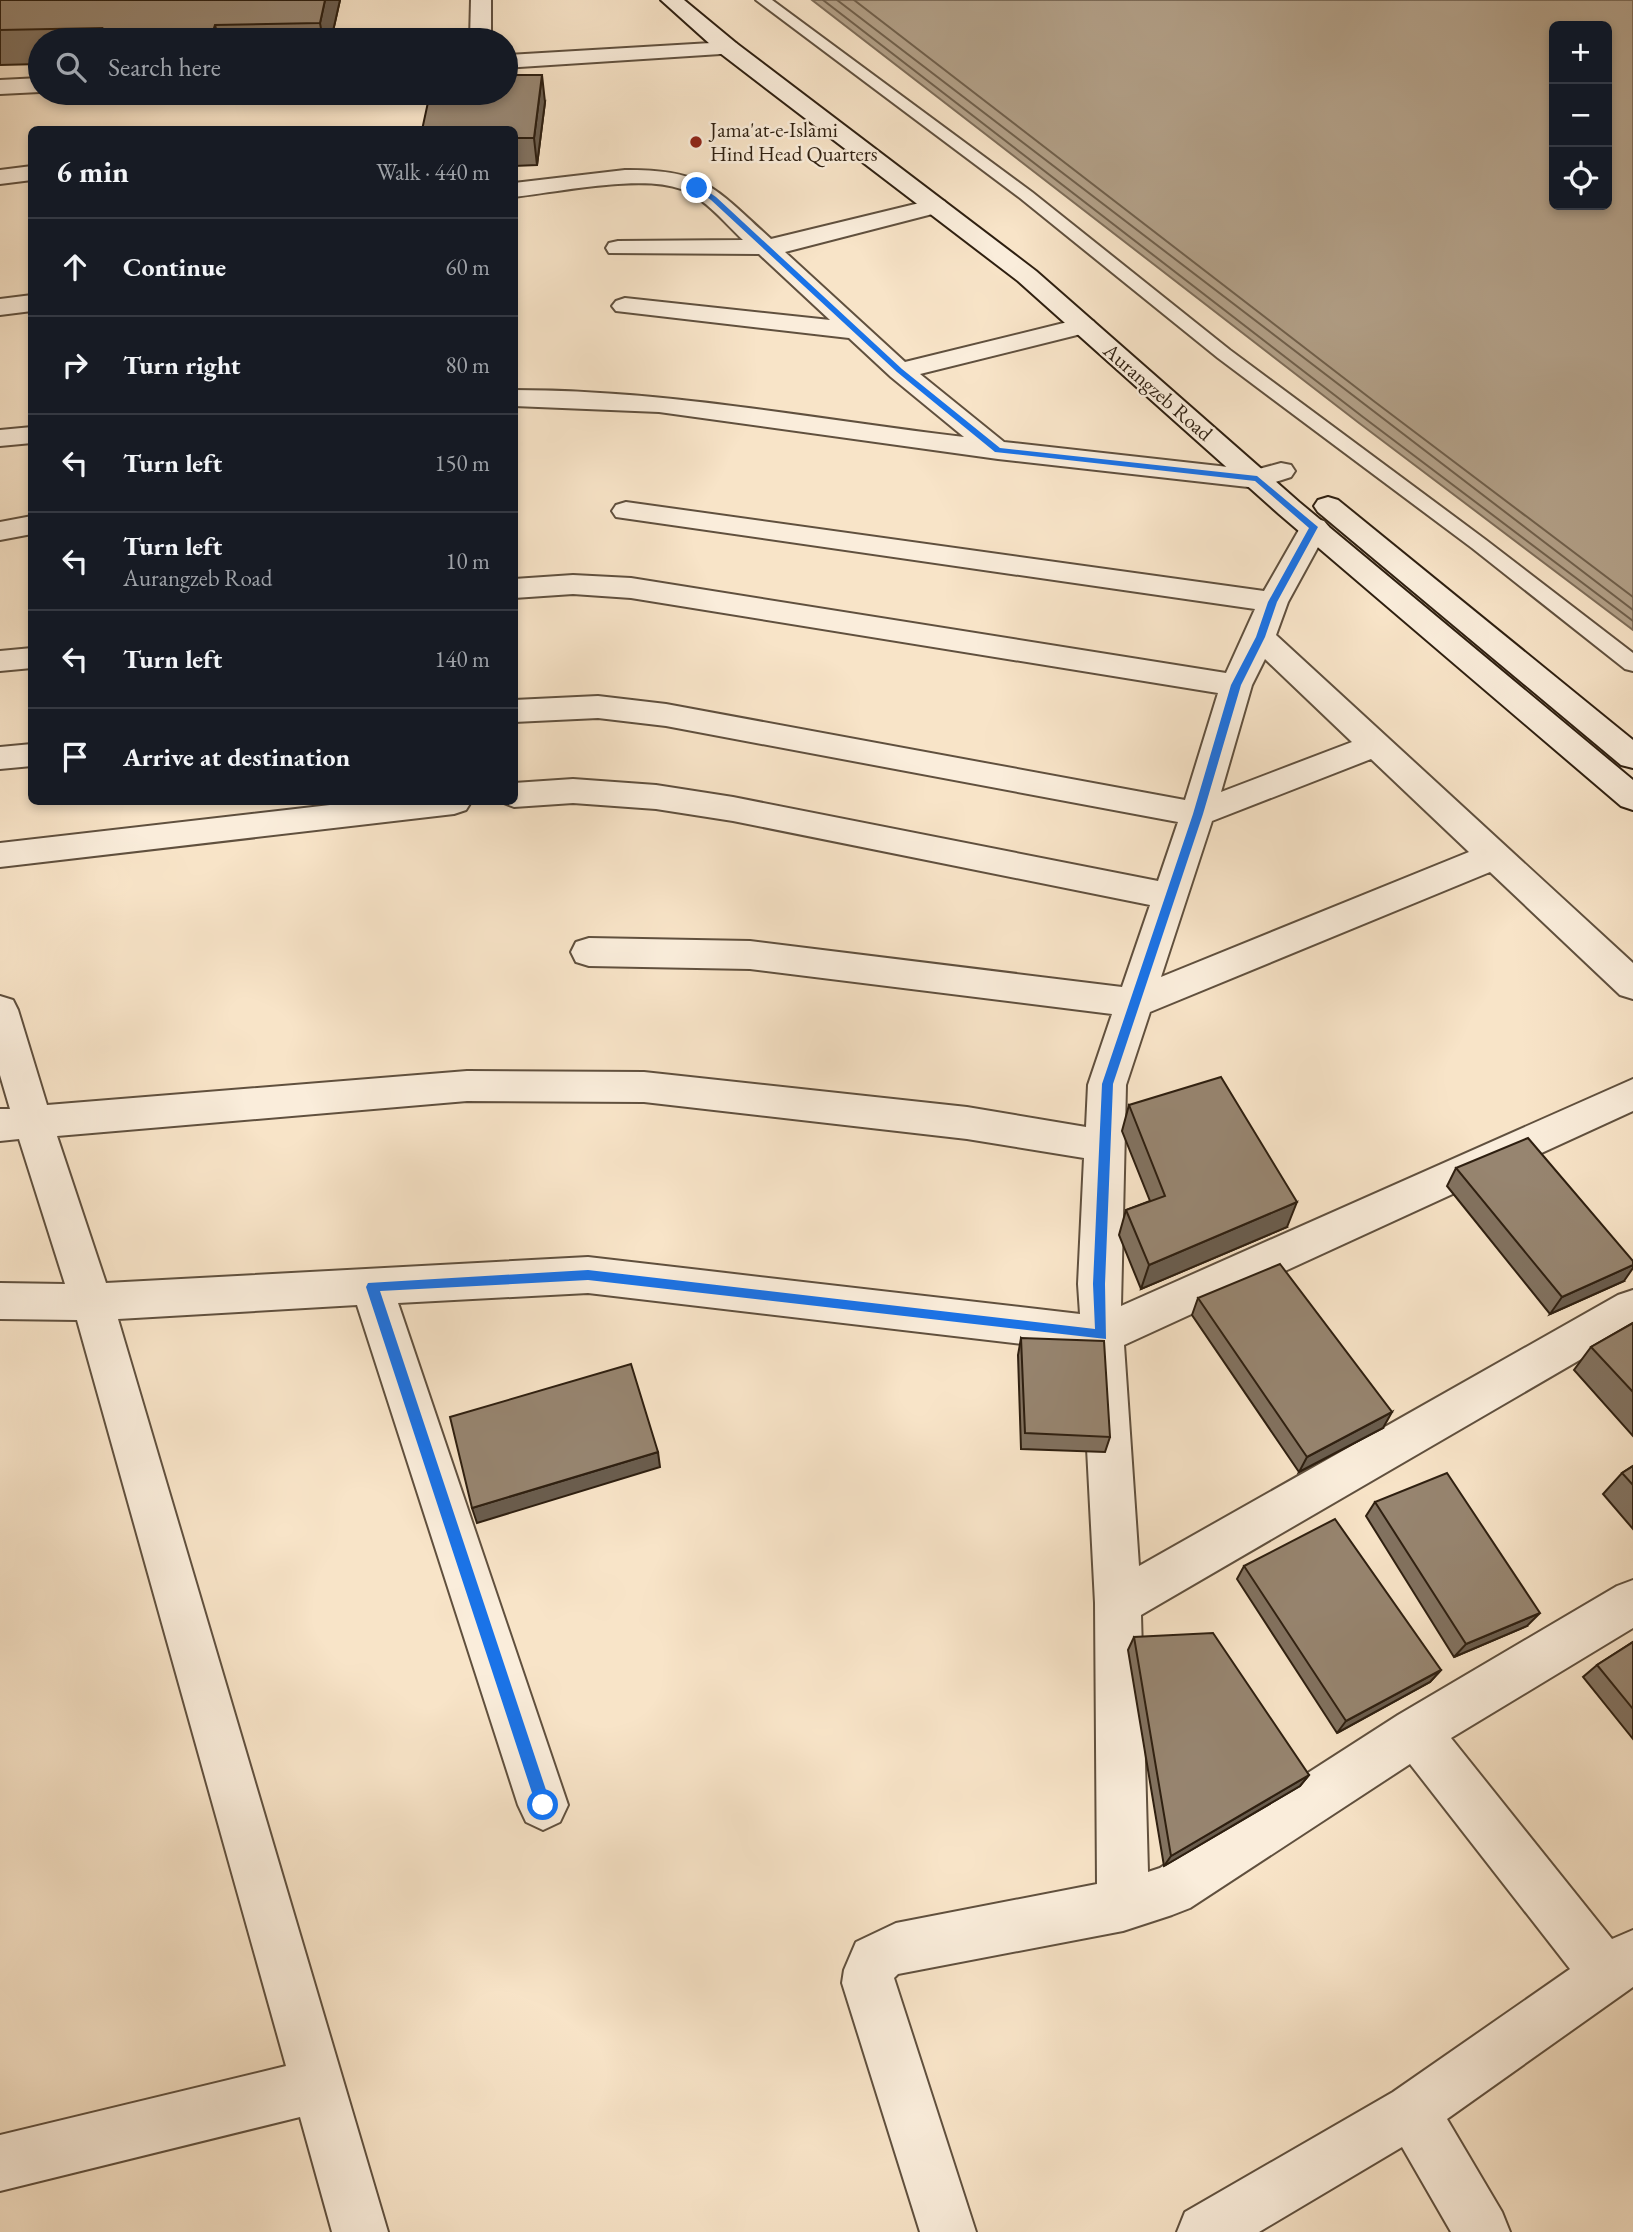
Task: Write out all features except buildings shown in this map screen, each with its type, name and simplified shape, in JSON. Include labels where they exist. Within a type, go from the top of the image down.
[{"type":"street","points":[[481,0],[481,28]]},
{"type":"street","name":"Aurangzeb Road","points":[[671,0],[728,48],[1027,276],[1083,326],[1269,475],[1334,510],[1633,757]]},
{"type":"street","name":"Aurangzeb Road","points":[[709,0],[761,45],[1046,270],[1269,475],[1314,527],[1633,799]]},
{"type":"street","points":[[518,61],[728,48]]},
{"type":"street","points":[[0,87],[28,86]]},
{"type":"street","points":[[0,177],[28,174]]},
{"type":"street","points":[[518,190],[640,177],[670,178],[686,182],[713,199],[900,371],[998,451]]},
{"type":"street","points":[[618,248],[766,247],[789,244],[936,206]]},
{"type":"street","points":[[0,307],[28,304]]},
{"type":"street","points":[[625,306],[857,331]]},
{"type":"street","points":[[900,371],[1083,326]]},
{"type":"street","points":[[518,398],[566,397],[667,404],[998,451],[1269,475]]},
{"type":"street","points":[[0,439],[28,436]]},
{"type":"street","points":[[626,511],[1267,620],[1376,745],[1633,985]]},
{"type":"street","points":[[0,531],[28,526]]},
{"type":"street","points":[[1123,1905],[1118,1603],[1099,1284],[1107,1084],[1198,814],[1236,685],[1314,527]]},
{"type":"street","points":[[518,589],[594,584],[631,588],[1236,685]]},
{"type":"street","points":[[0,662],[28,658]]},
{"type":"street","points":[[518,711],[598,707],[666,715],[1198,814],[1376,745]]},
{"type":"street","points":[[0,758],[28,755]]},
{"type":"street","points":[[518,795],[573,792],[669,799],[733,809],[1170,896]]},
{"type":"street","points":[[0,855],[428,805]]},
{"type":"street","points":[[589,952],[750,955],[1135,1003],[1494,856]]},
{"type":"street","points":[[0,1010],[16,1124],[93,1302],[360,2232]]},
{"type":"street","points":[[16,1124],[467,1086],[644,1087],[967,1123],[1106,1146]]},
{"type":"street","points":[[0,1301],[93,1302],[588,1275],[1101,1335],[1633,1094]]},
{"type":"street","points":[[372,1287],[543,1805]]},
{"type":"street","points":[[1118,1603],[1633,1308]]},
{"type":"street","points":[[948,2232],[868,1983],[869,1967],[879,1954],[1123,1905],[1172,1890],[1415,1732],[1633,1602]]},
{"type":"street","points":[[1205,2232],[1412,2111],[1620,1964],[1415,1732]]},
{"type":"street","points":[[0,2163],[319,2085]]},
{"type":"street","points":[[1412,2111],[1482,2232]]},
{"type":"lane","points":[[763,0],[1026,195],[1224,354],[1479,544],[1633,664]]},
{"type":"water","points":[[812,0],[1633,0],[1633,630],[1359,423]]},
{"type":"place","name":"Jama'at-e-Islami Hind Head Quarters","points":[[696,142]]},
{"type":"route","points":[[543,1805],[372,1287],[588,1275],[1101,1335],[1099,1284],[1107,1084],[1198,814],[1236,685],[1260,637],[1273,602],[1314,527],[1257,479],[998,451],[900,371],[713,199],[697,188]]}]
